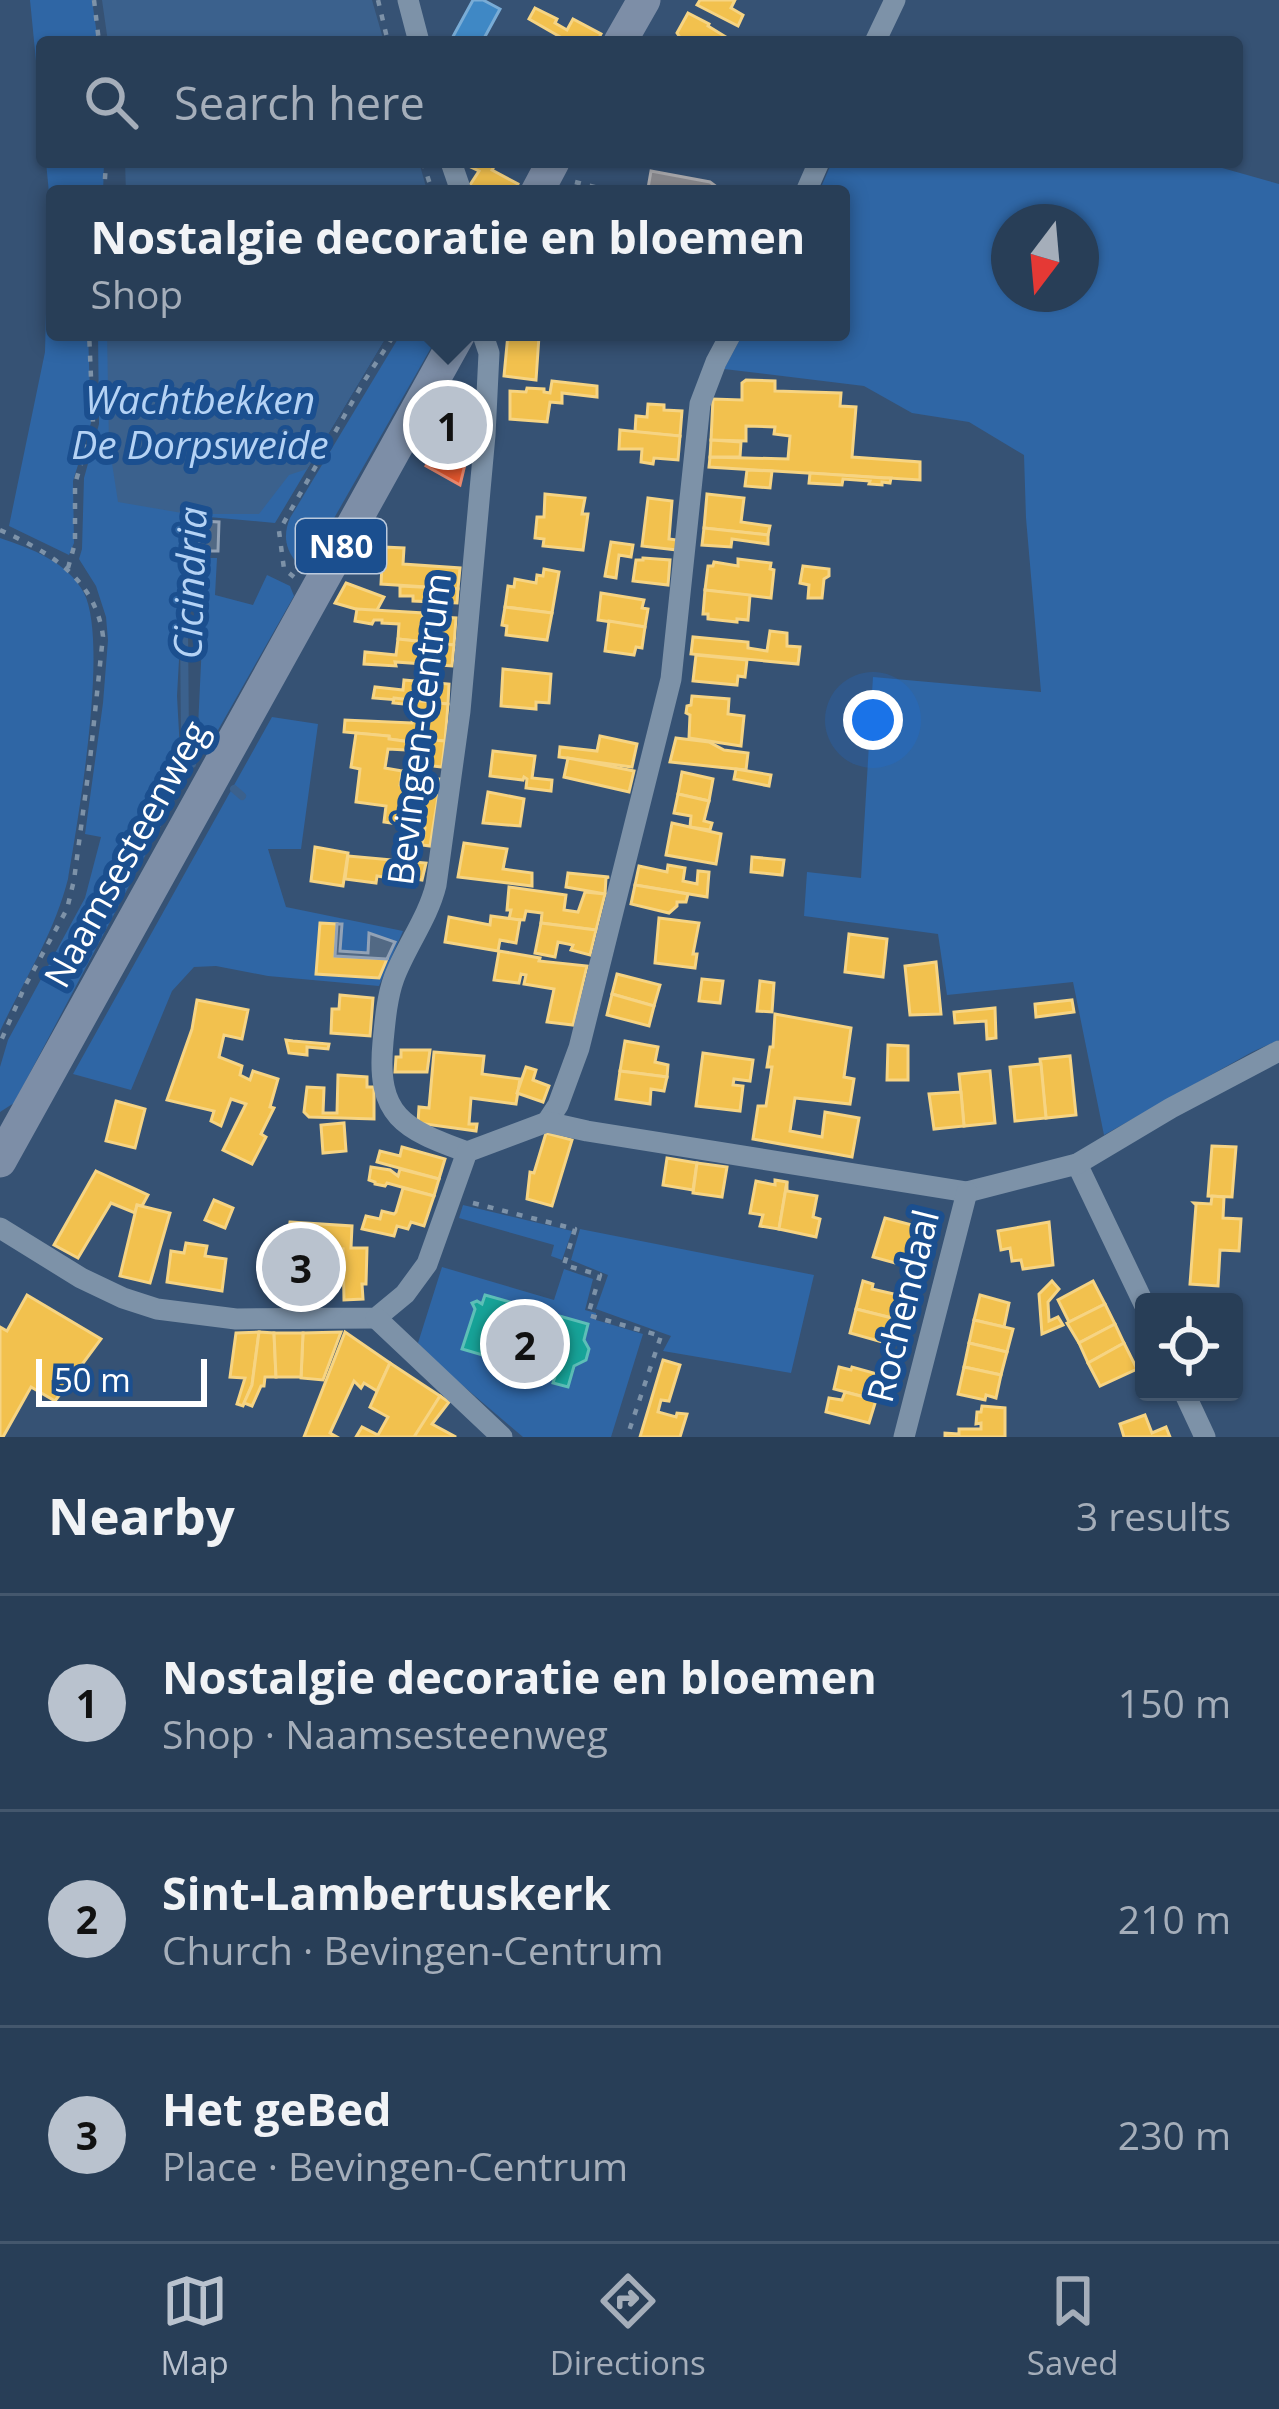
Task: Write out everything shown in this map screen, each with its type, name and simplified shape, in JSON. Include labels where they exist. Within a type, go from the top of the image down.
[{"type":"main road","points":[[623,36],[644,0]]},
{"type":"main road","name":"Naamsesteenweg","points":[[0,1161],[455,341]]},
{"type":"street","points":[[408,0],[417,36]]},
{"type":"street","points":[[878,36],[895,0]]},
{"type":"street","name":"Bevingen-Centrum","points":[[467,1152],[402,1122],[386,1100],[381,1067],[392,981],[432,904],[451,776],[485,435],[489,352],[485,341]]},
{"type":"street","points":[[0,1228],[80,1277],[157,1309],[236,1319],[376,1318],[405,1294],[427,1264],[467,1152],[547,1121],[558,1105],[579,1048],[671,679],[700,404],[727,341]]},
{"type":"street","points":[[547,1121],[967,1192],[1077,1164],[1279,1052]]},
{"type":"street","points":[[1077,1164],[1139,1293]]},
{"type":"street","name":"Rochendaal","points":[[904,1437],[967,1192]]},
{"type":"street","points":[[376,1318],[502,1437]]},
{"type":"street","points":[[1188,1401],[1205,1437]]},
{"type":"path","points":[[94,0],[98,36]]},
{"type":"path","points":[[378,0],[387,36]]},
{"type":"path","points":[[545,177],[581,185]]},
{"type":"path","points":[[68,568],[75,543],[75,484],[93,424],[89,341]]},
{"type":"path","points":[[314,594],[284,569],[279,531],[390,341]]},
{"type":"path","points":[[0,530],[68,568],[86,588],[103,636],[67,909],[0,1042]]},
{"type":"path","points":[[450,1198],[575,1229],[564,1265],[600,1275],[588,1315],[661,1336],[627,1437]]},
{"type":"shaded area","points":[[30,0],[92,0],[97,36],[36,36],[36,61]]},
{"type":"shaded area","points":[[47,168],[104,168],[103,185],[48,185]]},
{"type":"shaded area","points":[[829,168],[1222,168],[1279,184],[1279,1040],[1104,1135],[1073,982],[947,995],[938,934],[804,916],[807,872],[861,878],[873,677],[1041,692],[1024,455],[969,422],[912,413],[864,386],[724,369],[739,341],[850,341],[850,185],[822,185]]},
{"type":"shaded area","points":[[46,312],[46,341],[88,341],[91,423],[73,481],[74,543],[69,555],[9,526],[45,352]]},
{"type":"shaded area","points":[[98,341],[384,341],[275,523],[187,515],[177,696],[182,786],[14,1103],[0,1112],[0,1067],[8,1040],[85,898],[101,837],[85,834],[108,640],[96,586],[79,559],[84,478],[99,424]]},
{"type":"shaded area","points":[[397,341],[435,341],[308,564],[296,562],[289,552],[286,530]]},
{"type":"shaded area","points":[[0,538],[47,558],[84,593],[91,617],[93,690],[68,879],[47,938],[0,1031]]},
{"type":"shaded area","points":[[206,558],[217,558],[215,595],[253,605],[267,575],[290,586],[294,596],[209,746],[198,727]]},
{"type":"shaded area","points":[[272,717],[318,724],[301,849],[268,849],[286,907],[403,931],[379,986],[194,967],[172,991],[131,1090],[73,1074]]},
{"type":"shaded area","points":[[463,1205],[572,1231],[562,1260],[551,1256],[554,1245],[459,1218]]},
{"type":"shaded area","points":[[580,1229],[814,1275],[791,1373],[663,1351],[671,1336],[596,1309],[608,1275],[571,1260]]},
{"type":"shaded area","points":[[442,1267],[554,1300],[564,1269],[593,1279],[585,1310],[596,1313],[596,1320],[643,1334],[611,1437],[523,1437],[418,1343]]},
{"type":"water","points":[[102,0],[372,0],[382,36],[107,36]]},
{"type":"water","points":[[125,168],[421,168],[425,185],[126,185]]},
{"type":"water","name":"Wachtbekken De Dorpsweide","points":[[107,341],[384,341],[307,469],[289,475],[259,514],[188,514],[118,502],[109,444]]},
{"type":"building: Homes","points":[[700,0],[735,0],[731,8],[743,15],[738,26],[697,5]]},
{"type":"building: Homes","points":[[535,8],[567,30],[573,19],[601,34],[559,36],[529,19]]},
{"type":"building: Homes","points":[[688,13],[724,36],[679,36]]},
{"type":"building: Homes","points":[[473,168],[493,168],[518,184],[470,185],[479,171]]},
{"type":"building: Homes","points":[[507,341],[539,341],[536,380],[504,376]]},
{"type":"building: Homes","points":[[746,380],[775,381],[775,391],[841,393],[840,406],[856,407],[852,457],[920,462],[920,480],[709,467],[710,457],[788,459],[790,436],[774,434],[775,427],[746,426],[746,441],[711,440],[713,399],[742,400]]},
{"type":"building: Homes","points":[[552,381],[597,386],[597,397],[562,393],[562,403],[550,402],[547,422],[510,419],[510,391],[526,392],[527,388],[550,393]]},
{"type":"building: Homes","points":[[648,404],[682,411],[680,436],[635,432],[636,416],[647,417]]},
{"type":"building: Homes","points":[[620,430],[680,436],[678,460],[641,462],[642,449],[619,449]]},
{"type":"building: Homes","points":[[711,440],[741,442],[740,457],[710,457]]},
{"type":"building: Homes","points":[[747,470],[772,471],[770,488],[745,486]]},
{"type":"building: Homes","points":[[810,473],[891,478],[882,485],[843,479],[842,485],[809,483]]},
{"type":"building: Homes","points":[[545,494],[585,498],[582,514],[588,514],[583,550],[543,546],[544,539],[535,538],[537,517],[544,517]]},
{"type":"building: Homes","points":[[707,494],[744,498],[741,522],[770,526],[768,535],[704,528]]},
{"type":"building: Homes","points":[[648,498],[672,501],[669,539],[677,540],[677,550],[642,546]]},
{"type":"building: Homes","points":[[704,528],[768,535],[768,544],[732,539],[731,547],[702,545]]},
{"type":"building: Homes","points":[[611,542],[633,545],[631,557],[619,555],[616,578],[605,576]]},
{"type":"building: Homes","points":[[383,547],[404,548],[403,564],[460,568],[458,589],[381,584]]},
{"type":"building: Homes","points":[[738,559],[771,563],[771,598],[705,590],[708,566],[714,562],[738,566]]},
{"type":"building: Homes","points":[[636,560],[670,560],[668,585],[633,581]]},
{"type":"building: Homes","points":[[803,566],[829,569],[822,598],[808,598],[809,585],[800,583]]},
{"type":"building: Homes","points":[[544,569],[559,572],[552,613],[505,607],[508,586],[514,587],[515,579],[536,583]]},
{"type":"building: Homes","points":[[346,583],[384,597],[376,612],[335,603]]},
{"type":"building: Homes","points":[[400,586],[458,589],[457,603],[413,601],[413,596],[400,596]]},
{"type":"building: Homes","points":[[705,590],[750,595],[748,620],[708,619],[703,614]]},
{"type":"building: Homes","points":[[601,593],[644,600],[642,608],[648,609],[645,627],[598,620]]},
{"type":"building: Homes","points":[[505,607],[552,613],[547,640],[506,635],[507,626],[502,625]]},
{"type":"building: Homes","points":[[357,609],[423,613],[421,623],[424,616],[456,618],[454,645],[398,639],[399,624],[355,621]]},
{"type":"building: Homes","points":[[609,621],[645,627],[642,648],[636,647],[634,655],[605,651]]},
{"type":"building: Homes","points":[[770,631],[787,633],[787,646],[800,647],[798,664],[691,654],[693,637],[748,642],[748,648],[767,651]]},
{"type":"building: Homes","points":[[398,639],[454,645],[452,666],[364,664],[365,652],[396,655]]},
{"type":"building: Homes","points":[[696,655],[747,660],[745,677],[738,676],[737,685],[693,681]]},
{"type":"building: Homes","points":[[503,669],[551,674],[549,703],[536,702],[536,709],[501,706]]},
{"type":"building: Homes","points":[[404,680],[449,684],[448,704],[373,698],[375,687],[403,690]]},
{"type":"building: Homes","points":[[692,696],[729,699],[728,714],[744,716],[741,746],[689,738],[690,715],[686,713]]},
{"type":"building: Homes","points":[[394,698],[448,704],[445,741],[412,738],[411,742],[344,732],[345,720],[412,723],[414,705],[393,703]]},
{"type":"building: Homes","points":[[356,733],[411,742],[412,738],[445,741],[442,767],[424,765],[425,751],[388,749],[385,768],[402,771],[400,785],[428,788],[429,779],[441,779],[430,846],[422,845],[425,828],[384,822],[386,806],[356,802],[360,769],[351,767]]},
{"type":"building: Homes","points":[[600,736],[637,744],[632,767],[559,757],[560,747],[597,751]]},
{"type":"building: Homes","points":[[676,738],[748,753],[746,770],[670,762]]},
{"type":"building: Homes","points":[[493,751],[535,756],[532,778],[552,780],[551,791],[526,788],[524,777],[490,776]]},
{"type":"building: Homes","points":[[568,758],[634,771],[629,792],[564,777]]},
{"type":"building: Homes","points":[[736,769],[771,775],[769,786],[734,779]]},
{"type":"building: Homes","points":[[682,772],[713,779],[709,801],[678,794]]},
{"type":"building: Homes","points":[[488,792],[524,799],[520,826],[483,823]]},
{"type":"building: Homes","points":[[678,794],[709,801],[704,821],[712,823],[710,830],[690,827],[691,816],[674,813]]},
{"type":"building: Homes","points":[[672,823],[721,834],[716,864],[666,855]]},
{"type":"building: Homes","points":[[464,843],[507,849],[503,869],[532,873],[532,886],[458,877]]},
{"type":"building: Homes","points":[[315,847],[348,853],[343,886],[311,881]]},
{"type":"building: Homes","points":[[348,856],[426,863],[422,880],[415,879],[415,886],[389,883],[390,878],[377,876],[376,883],[345,879]]},
{"type":"building: Homes","points":[[752,857],[784,860],[782,875],[751,872]]},
{"type":"building: Homes","points":[[668,865],[685,868],[683,881],[697,884],[698,871],[709,872],[707,897],[635,885],[639,866],[667,872]]},
{"type":"building: Homes","points":[[568,873],[609,877],[605,894],[566,887]]},
{"type":"building: Homes","points":[[635,885],[688,894],[686,902],[677,902],[669,913],[631,904]]},
{"type":"building: Homes","points":[[509,887],[566,895],[564,910],[578,912],[585,892],[605,894],[596,930],[541,923],[542,913],[526,911],[524,920],[509,919]]},
{"type":"building: Homes","points":[[491,916],[520,920],[516,943],[500,940],[498,951],[445,942],[449,917],[490,925]]},
{"type":"building: Homes","points":[[659,918],[699,923],[695,968],[655,963]]},
{"type":"building: Homes","points":[[320,923],[337,924],[335,956],[387,959],[379,978],[316,974]]},
{"type":"building: Homes","points":[[541,923],[596,930],[590,955],[558,942],[555,957],[535,953]]},
{"type":"building: Homes","points":[[849,934],[887,939],[883,977],[845,972]]},
{"type":"building: Homes","points":[[499,951],[587,966],[573,1025],[547,1022],[554,989],[524,984],[526,975],[521,974],[519,983],[494,980]]},
{"type":"building: Homes","points":[[936,962],[941,1014],[910,1015],[905,966]]},
{"type":"building: Homes","points":[[617,974],[660,985],[654,1006],[612,994]]},
{"type":"building: Homes","points":[[702,979],[723,981],[720,1003],[699,1001]]},
{"type":"building: Homes","points":[[760,981],[774,983],[772,1012],[757,1011]]},
{"type":"building: Homes","points":[[612,994],[654,1006],[649,1026],[607,1015]]},
{"type":"building: Homes","points":[[340,995],[373,998],[370,1036],[331,1033],[332,1009],[339,1009]]},
{"type":"building: Homes","points":[[197,1000],[248,1010],[242,1039],[224,1035],[219,1057],[242,1066],[240,1075],[250,1080],[253,1071],[278,1079],[270,1107],[274,1108],[261,1134],[266,1137],[252,1164],[223,1150],[246,1104],[231,1099],[221,1126],[211,1121],[214,1111],[167,1100]]},
{"type":"building: Homes","points":[[1072,1000],[1074,1012],[1036,1017],[1035,1004]]},
{"type":"building: Homes","points":[[995,1008],[996,1038],[987,1039],[986,1021],[955,1023],[954,1012]]},
{"type":"building: Homes","points":[[775,1014],[851,1028],[844,1077],[854,1079],[850,1104],[795,1098],[790,1131],[822,1137],[825,1112],[859,1118],[852,1157],[753,1139],[758,1106],[766,1106]]},
{"type":"building: Homes","points":[[286,1040],[329,1044],[328,1049],[307,1047],[307,1055],[289,1053]]},
{"type":"building: Homes","points":[[625,1041],[658,1047],[655,1062],[668,1065],[667,1077],[620,1071]]},
{"type":"building: Homes","points":[[888,1045],[908,1046],[908,1080],[887,1080]]},
{"type":"building: Homes","points":[[401,1050],[430,1050],[427,1072],[395,1072]]},
{"type":"building: Homes","points":[[434,1052],[484,1056],[482,1074],[520,1079],[516,1104],[471,1098],[469,1124],[477,1124],[476,1131],[418,1123],[419,1107],[429,1108]]},
{"type":"building: Homes","points":[[703,1053],[753,1060],[750,1081],[734,1079],[733,1085],[743,1086],[740,1111],[696,1106]]},
{"type":"building: Homes","points":[[1070,1056],[1076,1115],[1046,1118],[1040,1059]]},
{"type":"building: Homes","points":[[1041,1064],[1046,1118],[1015,1121],[1010,1067]]},
{"type":"building: Homes","points":[[526,1067],[536,1070],[533,1080],[549,1086],[543,1102],[517,1093]]},
{"type":"building: Homes","points":[[620,1071],[667,1077],[664,1091],[651,1089],[650,1104],[616,1099]]},
{"type":"building: Homes","points":[[990,1071],[995,1123],[964,1126],[959,1074]]},
{"type":"building: Homes","points":[[338,1075],[367,1077],[367,1087],[374,1087],[374,1119],[309,1117],[304,1112],[307,1087],[324,1088],[323,1113],[337,1113]]},
{"type":"building: Homes","points":[[961,1092],[964,1126],[934,1129],[929,1094]]},
{"type":"building: Homes","points":[[116,1101],[145,1109],[135,1148],[106,1141]]},
{"type":"building: Homes","points":[[344,1123],[346,1151],[323,1153],[321,1125]]},
{"type":"building: Homes","points":[[546,1133],[572,1140],[552,1206],[527,1199],[530,1172],[534,1173]]},
{"type":"building: Homes","points":[[1212,1146],[1236,1147],[1232,1197],[1208,1196]]},
{"type":"building: Homes","points":[[402,1147],[445,1159],[439,1179],[377,1162],[380,1151],[400,1156]]},
{"type":"building: Homes","points":[[667,1158],[697,1163],[693,1190],[663,1185]]},
{"type":"building: Homes","points":[[697,1163],[727,1167],[722,1197],[693,1193]]},
{"type":"building: Homes","points":[[371,1167],[398,1176],[400,1169],[439,1179],[434,1196],[375,1184],[369,1180]]},
{"type":"building: Homes","points":[[96,1171],[148,1195],[135,1213],[111,1203],[78,1258],[54,1245]]},
{"type":"building: Homes","points":[[775,1180],[787,1182],[779,1229],[760,1226],[763,1215],[750,1213],[756,1181],[775,1185]]},
{"type":"building: Homes","points":[[787,1182],[787,1191],[817,1196],[816,1237],[779,1229]]},
{"type":"building: Homes","points":[[403,1188],[434,1196],[424,1226],[411,1222],[408,1229],[397,1226],[394,1236],[362,1229],[366,1216],[380,1219],[382,1211],[396,1212]]},
{"type":"building: Homes","points":[[1212,1196],[1224,1197],[1223,1218],[1241,1219],[1239,1251],[1220,1250],[1218,1286],[1190,1284],[1194,1203],[1211,1204]]},
{"type":"building: Homes","points":[[214,1200],[233,1208],[225,1228],[205,1220]]},
{"type":"building: Homes","points":[[137,1205],[170,1213],[150,1283],[120,1276]]},
{"type":"building: Homes","points":[[885,1218],[916,1226],[906,1266],[873,1257]]},
{"type":"building: Homes","points":[[290,1222],[352,1226],[351,1248],[367,1248],[363,1299],[344,1300],[343,1249],[319,1247],[312,1302],[282,1302]]},
{"type":"building: Homes","points":[[1049,1222],[1053,1265],[1023,1269],[1021,1260],[1012,1261],[1010,1248],[1001,1250],[998,1231]]},
{"type":"building: Homes","points":[[186,1243],[207,1246],[205,1256],[226,1259],[222,1291],[167,1282],[171,1251],[184,1253]]},
{"type":"building: Homes","points":[[863,1281],[873,1284],[872,1289],[903,1296],[896,1319],[856,1309]]},
{"type":"building: Homes","points":[[1052,1281],[1059,1289],[1048,1302],[1049,1321],[1058,1317],[1063,1325],[1042,1334],[1039,1294]]},
{"type":"building: Homes","points":[[1093,1281],[1105,1304],[1069,1322],[1058,1300]]},
{"type":"building: Homes","points":[[27,1295],[101,1339],[55,1401],[31,1387],[0,1437],[0,1327],[7,1331]]},
{"type":"building: Homes","points":[[980,1295],[1009,1303],[1004,1327],[974,1320]]},
{"type":"building: Homes","points":[[1105,1304],[1115,1324],[1079,1343],[1067,1323]]},
{"type":"building: Homes","points":[[856,1309],[896,1319],[889,1344],[850,1333]]},
{"type":"building: Homes","points":[[974,1320],[1013,1329],[1007,1352],[969,1343]]},
{"type":"building: Homes","points":[[1115,1324],[1124,1343],[1088,1363],[1079,1343]]},
{"type":"building: Homes","points":[[259,1332],[252,1385],[243,1406],[237,1404],[245,1378],[230,1377],[236,1333]]},
{"type":"building: Homes","points":[[259,1332],[274,1333],[276,1377],[265,1377],[252,1406],[244,1403],[252,1385]]},
{"type":"building: Homes","points":[[341,1332],[323,1380],[301,1378],[303,1333]]},
{"type":"building: Homes","points":[[345,1332],[390,1363],[377,1391],[364,1383],[361,1388],[354,1381],[330,1433],[337,1437],[304,1437]]},
{"type":"building: Homes","points":[[274,1333],[303,1333],[301,1377],[276,1377]]},
{"type":"building: Homes","points":[[969,1343],[1007,1352],[1001,1375],[964,1367]]},
{"type":"building: Homes","points":[[1124,1343],[1135,1370],[1100,1386],[1088,1363]]},
{"type":"building: Homes","points":[[663,1360],[680,1365],[669,1401],[661,1400],[658,1412],[676,1417],[687,1414],[680,1437],[640,1437]]},
{"type":"building: Homes","points":[[390,1363],[440,1396],[416,1437],[356,1437],[362,1427],[378,1435],[388,1417],[370,1407]]},
{"type":"building: Homes","points":[[839,1367],[881,1375],[876,1400],[834,1389]]},
{"type":"building: Homes","points":[[964,1367],[1001,1375],[996,1398],[958,1394]]},
{"type":"building: Homes","points":[[845,1392],[876,1400],[869,1423],[826,1412],[829,1398],[842,1400]]},
{"type":"building: Homes","points":[[440,1396],[449,1402],[432,1424],[456,1437],[414,1437]]},
{"type":"building: Homes","points":[[982,1406],[1005,1408],[1005,1437],[945,1437],[945,1433],[959,1434],[959,1429],[981,1429],[981,1423],[976,1424]]},
{"type":"building: Homes","points":[[1145,1415],[1152,1433],[1166,1427],[1170,1437],[1124,1437],[1120,1424]]},
{"type":"building: Shops","points":[[451,392],[472,404],[452,444],[468,452],[460,485],[426,466],[436,446],[425,439]]},
{"type":"building: Schools","points":[[473,0],[500,9],[485,36],[453,36]]},
{"type":"building: Public","points":[[485,1295],[588,1324],[586,1360],[574,1366],[568,1387],[553,1383],[556,1373],[548,1370],[548,1374],[462,1349],[475,1309],[472,1303],[482,1304]]},
{"type":"building: Industry","points":[[651,171],[714,185],[649,185]]},
{"type":"building: Other","points":[[200,521],[219,522],[218,551],[199,551]]},
{"type":"building: Other","points":[[337,924],[342,924],[340,951],[368,953],[369,933],[395,942],[387,959],[335,956]]},
{"type":"waterway","name":"Cicindria","points":[[192,504],[184,626],[185,742],[192,764]]},
{"type":"waterway","name":"Cicindria","points":[[234,789],[242,796]]},
{"type":"place","name":"Nostalgie decoratie en bloemen","points":[[448,425]]},
{"type":"place","name":"Het geBed","points":[[301,1267]]},
{"type":"place","name":"Sint-Lambertuskerk","points":[[525,1344]]}]
